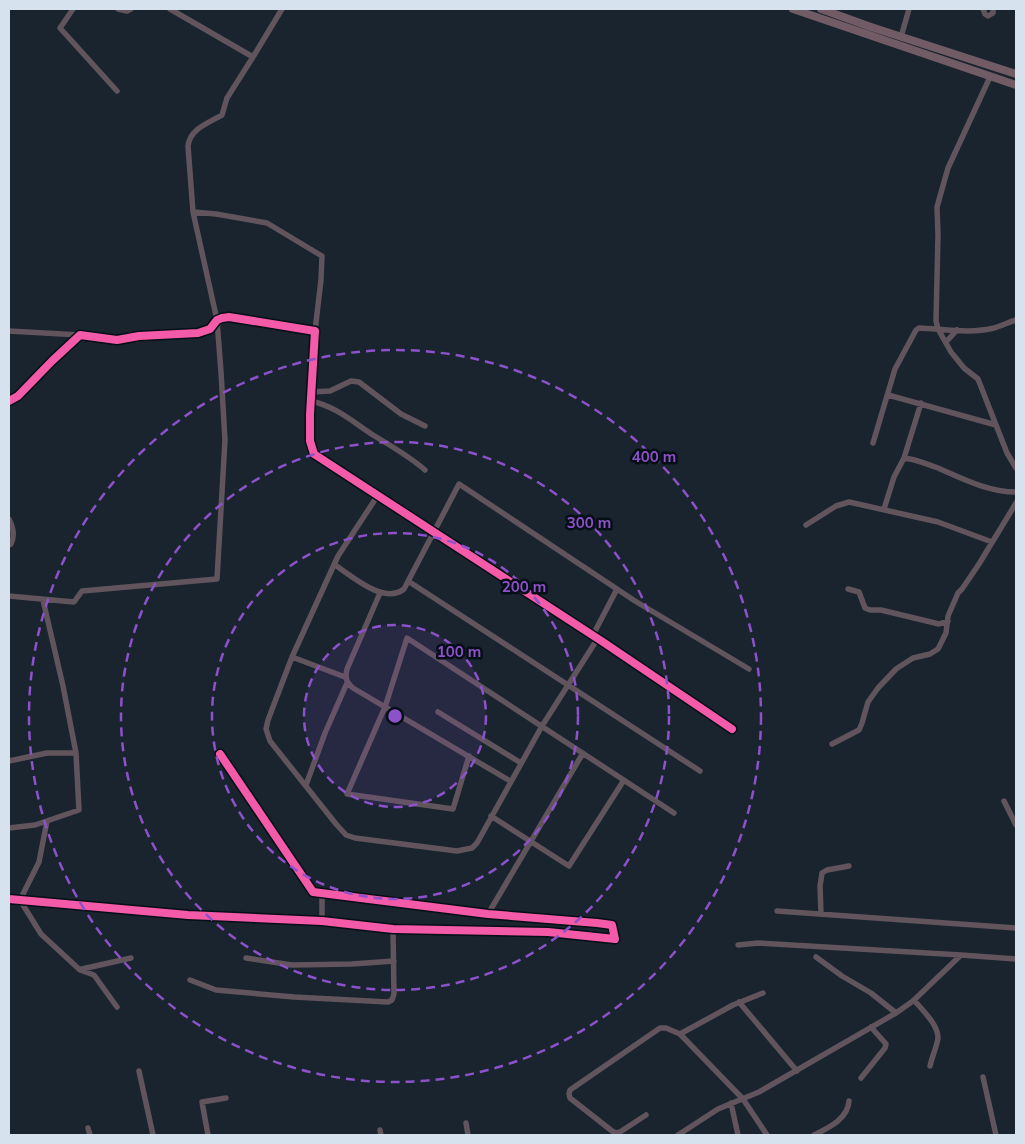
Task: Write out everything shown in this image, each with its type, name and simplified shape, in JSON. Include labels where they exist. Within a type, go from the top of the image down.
[{"type":"main road","points":[[793,9],[1016,85]]},
{"type":"main road","points":[[821,9],[1016,74]]},
{"type":"main road","points":[[938,58],[942,50]]},
{"type":"street","points":[[73,9],[60,28],[117,92]]},
{"type":"street","points":[[118,9],[127,11],[131,9]]},
{"type":"street","points":[[170,9],[252,58]]},
{"type":"street","points":[[9,596],[74,602],[82,591],[217,579],[225,440],[217,320],[194,212],[188,154],[189,140],[195,131],[222,115],[226,103],[282,9]]},
{"type":"street","points":[[901,37],[909,9]]},
{"type":"street","points":[[983,9],[984,14],[988,16],[993,12],[993,9]]},
{"type":"street","points":[[990,77],[948,168],[937,207],[936,321],[938,329],[958,360],[978,379],[1007,453],[1016,468]]},
{"type":"street","points":[[194,212],[267,223],[322,256],[311,392],[310,441],[314,454],[596,637],[732,729]]},
{"type":"street","points":[[9,331],[80,335],[116,340],[139,336],[198,333],[210,329],[217,320],[229,317],[316,331]]},
{"type":"street","points":[[873,443],[895,369],[916,330],[919,328],[957,330],[993,328],[1016,320]]},
{"type":"street","points":[[946,342],[957,330]]},
{"type":"street","points":[[9,401],[18,396],[80,335]]},
{"type":"street","points":[[311,392],[330,391],[351,382],[359,382],[401,414],[425,426]]},
{"type":"street","points":[[888,395],[996,425]]},
{"type":"street","points":[[311,401],[322,403],[339,412],[410,458],[425,470]]},
{"type":"street","points":[[884,509],[894,477],[904,458],[921,403]]},
{"type":"street","points":[[904,458],[917,460],[991,489],[1016,492]]},
{"type":"street","points":[[334,565],[380,593],[392,595],[399,593],[404,589],[459,484],[617,589],[749,670]]},
{"type":"street","points":[[378,495],[338,556],[292,657],[266,729],[270,741],[346,835],[365,840],[457,851],[472,848],[477,843],[510,781],[596,637],[617,589]]},
{"type":"street","points":[[806,524],[825,512],[843,503],[850,502],[938,522],[992,542]]},
{"type":"street","points":[[832,744],[859,730],[868,702],[878,688],[896,670],[913,658],[930,654],[938,649],[946,633],[948,621],[958,593],[1016,503]]},
{"type":"street","points":[[9,519],[14,534],[14,539],[9,545]]},
{"type":"street","points":[[408,580],[700,771]]},
{"type":"street","points":[[848,589],[859,592],[865,608],[870,610],[881,610],[939,624],[948,621]]},
{"type":"street","points":[[306,785],[346,680],[350,661],[380,593]]},
{"type":"street","points":[[9,828],[35,825],[79,810],[76,753],[64,686],[43,600]]},
{"type":"street","points":[[469,756],[453,809],[347,794],[385,707],[407,638],[674,813]]},
{"type":"street","points":[[292,657],[346,680],[353,688],[510,781]]},
{"type":"street","points":[[438,712],[521,763]]},
{"type":"street","points":[[9,761],[47,754],[76,753]]},
{"type":"street","points":[[488,914],[583,753]]},
{"type":"street","points":[[9,899],[188,915],[322,922],[394,929],[548,932],[615,939],[612,925],[488,914],[313,892],[220,754]]},
{"type":"street","points":[[491,816],[569,866],[624,780]]},
{"type":"street","points":[[1004,801],[1016,825]]},
{"type":"street","points":[[20,900],[39,862],[47,821]]},
{"type":"street","points":[[821,914],[820,886],[822,874],[827,870],[849,866]]},
{"type":"street","points":[[322,894],[322,922]]},
{"type":"street","points":[[20,900],[41,934],[80,970],[94,974],[117,1007]]},
{"type":"street","points":[[777,911],[1016,928]]},
{"type":"street","points":[[190,980],[216,990],[303,998],[388,1002],[392,1000],[394,994],[394,929]]},
{"type":"street","points":[[738,945],[758,944],[1016,959]]},
{"type":"street","points":[[678,1135],[718,1109],[743,1099],[797,1071],[896,1013],[914,1000],[960,955]]},
{"type":"street","points":[[816,957],[842,976],[871,993],[896,1013]]},
{"type":"street","points":[[80,970],[131,958]]},
{"type":"street","points":[[246,958],[292,965],[394,962]]},
{"type":"street","points":[[680,1034],[739,1002],[763,993]]},
{"type":"street","points":[[914,1000],[929,1018],[938,1038],[930,1066]]},
{"type":"street","points":[[739,1002],[797,1071]]},
{"type":"street","points":[[861,1078],[885,1048],[886,1044],[871,1027]]},
{"type":"street","points":[[646,1115],[616,1133],[570,1098],[570,1090],[660,1028],[666,1028],[680,1034],[743,1099],[767,1135]]},
{"type":"street","points":[[140,1071],[153,1135]]},
{"type":"street","points":[[983,1077],[996,1135]]},
{"type":"street","points":[[208,1135],[202,1102],[226,1098]]},
{"type":"street","points":[[814,1135],[833,1125],[841,1118],[849,1106],[849,1101]]},
{"type":"street","points":[[731,1103],[738,1135]]},
{"type":"street","points":[[466,1123],[468,1135]]},
{"type":"street","points":[[88,1128],[90,1135]]},
{"type":"cycle path","points":[[9,401],[18,396],[80,335],[117,340],[139,336],[198,333],[210,329],[217,320],[229,317],[315,331],[310,414],[310,441],[314,454],[603,642],[732,729]]},
{"type":"cycle path","points":[[9,899],[188,915],[322,921],[393,929],[548,932],[615,939],[612,925],[488,914],[313,892],[220,754]]}]
